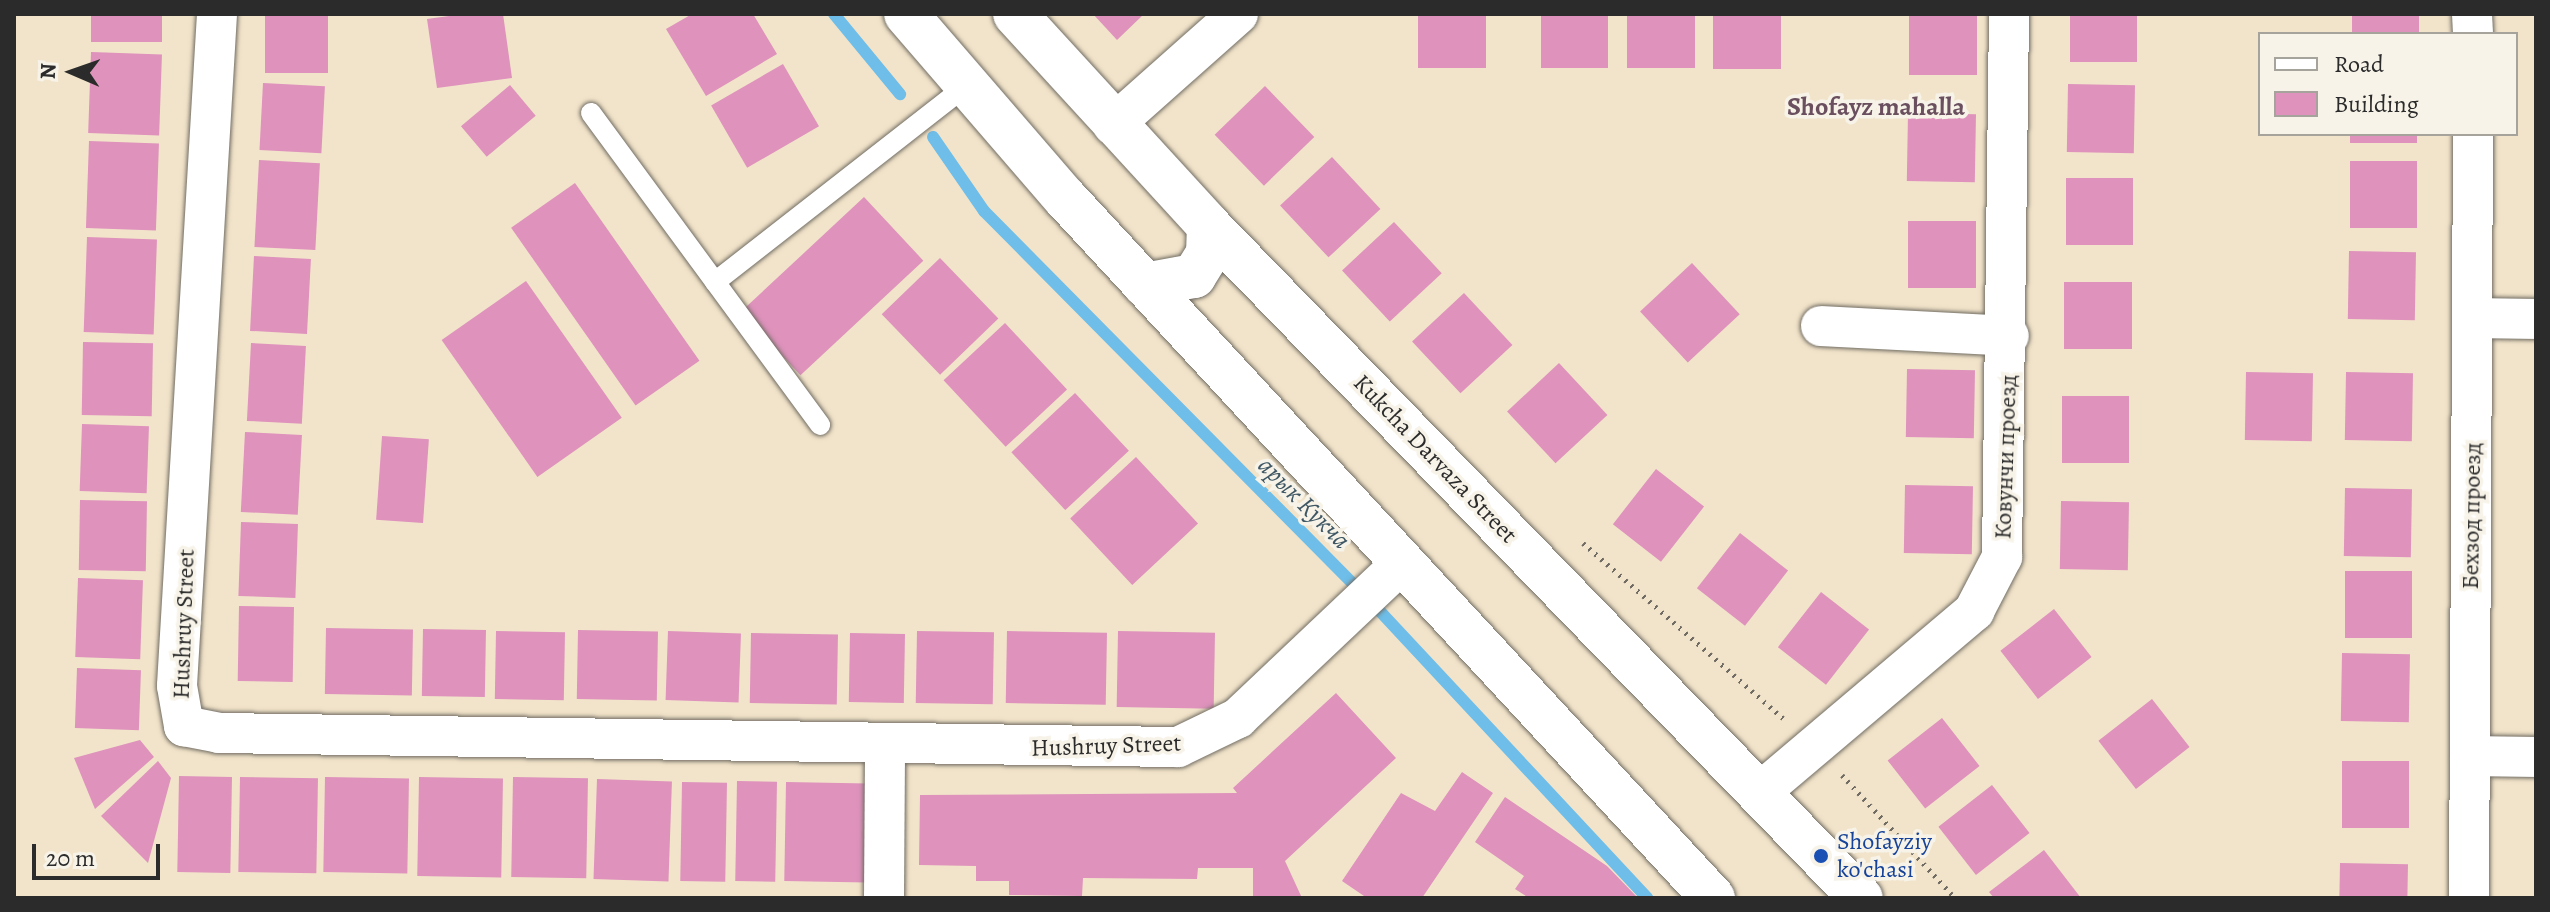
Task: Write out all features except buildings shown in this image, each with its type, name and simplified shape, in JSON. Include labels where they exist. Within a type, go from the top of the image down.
[{"type":"main road","points":[[906,14],[965,87],[1145,285],[1389,575],[1713,898]]},
{"type":"main road","name":"Kukcha Darvaza Street","points":[[1015,14],[1113,125],[1209,226],[1861,898]]},
{"type":"main road","points":[[1145,285],[1194,276],[1208,254],[1209,226]]},
{"type":"street","name":"Hushruy Street","points":[[217,14],[177,686],[184,726],[219,733],[885,747],[1154,749],[1200,741],[1238,718],[1389,575]]},
{"type":"street","points":[[1113,125],[1238,14]]},
{"type":"street","name":"Ковунчи проезд","points":[[1759,793],[1974,611],[1995,577],[2007,536],[2009,14]]},
{"type":"street","name":"Бехзод проезд","points":[[2469,898],[2473,136]]},
{"type":"street","points":[[2474,318],[2536,319]]},
{"type":"street","points":[[1821,326],[2009,336]]},
{"type":"street","points":[[884,898],[885,747]]},
{"type":"street","points":[[2470,756],[2536,757]]},
{"type":"lane","points":[[715,282],[965,87]]},
{"type":"lane","points":[[591,113],[820,425]]},
{"type":"path","points":[[1579,540],[1815,745],[1952,895],[1943,898]]},
{"type":"waterway","name":"арык Кукча","points":[[834,14],[900,94]]},
{"type":"waterway","name":"арык Кукча","points":[[933,137],[984,211],[1376,607],[1647,898]]},
{"type":"place","name":"Shofayziy ko'chasi","points":[[1821,856]]},
{"type":"district","name":"Shofayz mahalla","points":[[1876,107]]}]
